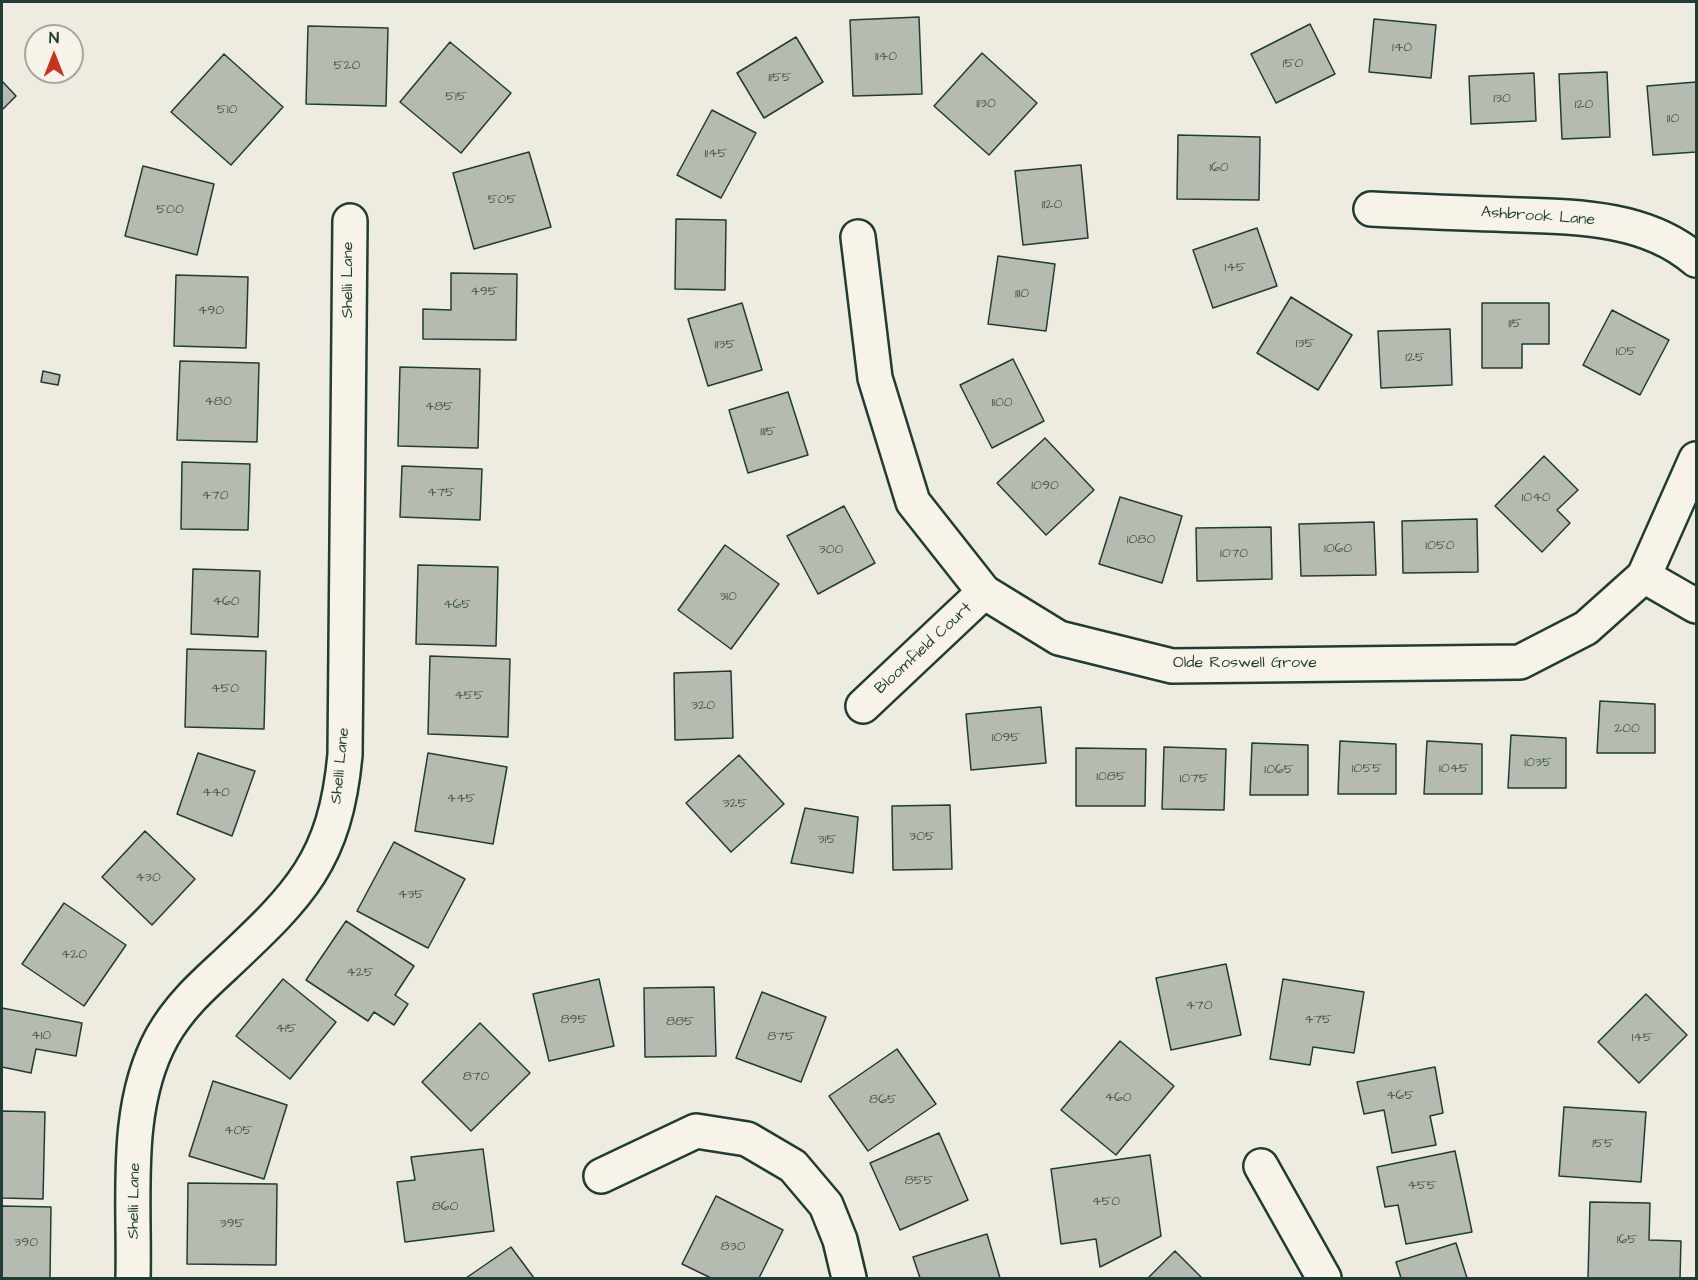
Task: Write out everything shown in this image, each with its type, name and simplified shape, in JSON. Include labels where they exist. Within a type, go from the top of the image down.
[{"type":"street","name":"Ashbrook Lane","points":[[1371,210],[1575,217],[1631,226],[1684,249],[1696,260]]},
{"type":"street","name":"Shelli Lane","points":[[134,1278],[135,1132],[146,1075],[162,1037],[186,1001],[278,914],[306,882],[328,842],[342,794],[345,755],[350,221]]},
{"type":"street","name":"Olde Roswell Grove","points":[[858,237],[874,378],[913,502],[984,592],[1059,638],[1172,666],[1520,662],[1586,628],[1644,576],[1696,459]]},
{"type":"street","points":[[1644,576],[1696,606]]},
{"type":"street","name":"Bloomfield Court","points":[[863,706],[984,592]]},
{"type":"street","points":[[601,1176],[696,1131],[747,1139],[793,1166],[826,1205],[840,1240],[849,1278]]},
{"type":"street","points":[[1261,1166],[1324,1278]]},
{"type":"building","points":[[919,17],[922,94],[853,96],[850,20]]},
{"type":"building","points":[[1374,19],[1436,25],[1431,78],[1369,72]]},
{"type":"building","points":[[1310,24],[1335,74],[1276,103],[1251,54]]},
{"type":"building","points":[[308,26],[388,28],[386,106],[306,104]]},
{"type":"building","points":[[796,37],[823,82],[764,118],[737,73]]},
{"type":"building","points":[[450,42],[511,93],[461,153],[400,102]]},
{"type":"building","points":[[982,53],[1037,103],[989,155],[934,106]]},
{"type":"building","points":[[224,54],[283,107],[231,165],[171,112]]},
{"type":"building","points":[[1607,72],[1610,137],[1562,139],[1559,74]]},
{"type":"building","points":[[1534,73],[1536,121],[1471,124],[1469,76]]},
{"type":"building","points":[[2,81],[16,96],[2,110]]},
{"type":"building","points":[[1696,82],[1696,152],[1653,155],[1647,86]]},
{"type":"building","points":[[712,110],[756,133],[721,198],[677,175]]},
{"type":"building","points":[[1178,135],[1260,137],[1259,200],[1177,199]]},
{"type":"building","points":[[529,152],[551,227],[474,249],[453,173]]},
{"type":"building","points":[[1081,165],[1088,238],[1023,245],[1015,171]]},
{"type":"building","points":[[143,166],[214,184],[197,255],[125,236]]},
{"type":"building","points":[[676,219],[726,220],[725,290],[675,289]]},
{"type":"building","points":[[1257,228],[1277,286],[1213,308],[1193,250]]},
{"type":"building","points":[[998,256],[1055,264],[1046,331],[988,324]]},
{"type":"building","points":[[451,273],[517,274],[516,340],[423,339],[423,309],[451,310]]},
{"type":"building","points":[[176,275],[248,277],[246,348],[174,346]]},
{"type":"building","points":[[1291,297],[1352,335],[1318,390],[1257,353]]},
{"type":"building","points":[[742,303],[762,370],[708,386],[688,319]]},
{"type":"building","points":[[1482,303],[1549,303],[1549,344],[1522,344],[1522,368],[1482,368]]},
{"type":"building","points":[[1612,310],[1669,340],[1640,395],[1583,365]]},
{"type":"building","points":[[1450,329],[1452,385],[1381,388],[1378,331]]},
{"type":"building","points":[[1013,359],[1044,421],[992,448],[960,385]]},
{"type":"building","points":[[180,361],[259,363],[257,442],[177,440]]},
{"type":"building","points":[[400,367],[480,369],[478,448],[398,446]]},
{"type":"building","points":[[43,371],[60,375],[58,385],[41,382]]},
{"type":"building","points":[[788,392],[808,455],[748,473],[729,410]]},
{"type":"building","points":[[1045,438],[1094,490],[1046,535],[997,483]]},
{"type":"building","points":[[1544,456],[1578,490],[1557,510],[1570,523],[1542,552],[1495,506]]},
{"type":"building","points":[[182,462],[250,464],[248,530],[181,529]]},
{"type":"building","points":[[402,466],[482,469],[480,520],[400,517]]},
{"type":"building","points":[[1120,497],[1182,516],[1162,583],[1099,564]]},
{"type":"building","points":[[844,506],[875,563],[818,594],[787,536]]},
{"type":"building","points":[[1477,519],[1478,572],[1403,573],[1402,521]]},
{"type":"building","points":[[1374,522],[1376,575],[1301,576],[1299,524]]},
{"type":"building","points":[[1271,527],[1272,579],[1197,581],[1196,528]]},
{"type":"building","points":[[725,545],[779,584],[731,649],[678,610]]},
{"type":"building","points":[[418,565],[498,567],[496,646],[416,644]]},
{"type":"building","points":[[193,569],[260,571],[258,637],[191,634]]},
{"type":"building","points":[[187,649],[266,651],[264,729],[185,727]]},
{"type":"building","points":[[430,656],[510,659],[508,737],[428,734]]},
{"type":"building","points":[[731,671],[733,738],[675,740],[674,673]]},
{"type":"building","points":[[1600,701],[1655,704],[1655,753],[1597,753]]},
{"type":"building","points":[[1041,707],[1046,763],[971,770],[966,714]]},
{"type":"building","points":[[1511,735],[1566,738],[1566,788],[1508,788]]},
{"type":"building","points":[[1340,741],[1396,744],[1396,794],[1338,794]]},
{"type":"building","points":[[1427,741],[1482,744],[1482,794],[1424,794]]},
{"type":"building","points":[[1252,743],[1308,745],[1308,795],[1250,795]]},
{"type":"building","points":[[1164,747],[1226,749],[1224,810],[1162,809]]},
{"type":"building","points":[[1076,748],[1146,749],[1145,806],[1076,806]]},
{"type":"building","points":[[198,753],[255,771],[232,836],[177,814]]},
{"type":"building","points":[[428,753],[507,767],[493,844],[415,831]]},
{"type":"building","points":[[739,755],[784,804],[731,852],[686,803]]},
{"type":"building","points":[[950,805],[952,869],[893,870],[892,806]]},
{"type":"building","points":[[805,808],[858,817],[853,873],[791,863]]},
{"type":"building","points":[[145,831],[195,879],[152,925],[102,877]]},
{"type":"building","points":[[394,842],[465,879],[428,948],[357,911]]},
{"type":"building","points":[[64,903],[126,945],[84,1006],[22,964]]},
{"type":"building","points":[[346,921],[414,966],[395,995],[408,1004],[394,1025],[374,1012],[368,1021],[306,980]]},
{"type":"building","points":[[1226,964],[1241,1035],[1171,1050],[1156,978]]},
{"type":"building","points":[[283,979],[336,1022],[290,1079],[236,1036]]},
{"type":"building","points":[[599,979],[614,1046],[549,1061],[533,994]]},
{"type":"building","points":[[1283,979],[1364,992],[1354,1053],[1313,1047],[1310,1065],[1270,1059]]},
{"type":"building","points":[[714,987],[716,1056],[645,1057],[644,988]]},
{"type":"building","points":[[762,992],[826,1017],[801,1082],[736,1058]]},
{"type":"building","points":[[1646,994],[1687,1035],[1639,1083],[1598,1042]]},
{"type":"building","points":[[2,1008],[82,1023],[76,1056],[36,1049],[31,1073],[2,1067]]},
{"type":"building","points":[[480,1023],[530,1073],[471,1131],[422,1082]]},
{"type":"building","points":[[1120,1041],[1174,1086],[1116,1155],[1061,1110]]},
{"type":"building","points":[[897,1049],[936,1104],[868,1151],[829,1096]]},
{"type":"building","points":[[1435,1067],[1443,1113],[1430,1116],[1436,1145],[1392,1153],[1384,1110],[1364,1114],[1357,1082]]},
{"type":"building","points":[[213,1081],[287,1105],[264,1179],[189,1156]]},
{"type":"building","points":[[1564,1107],[1646,1112],[1641,1182],[1559,1176]]},
{"type":"building","points":[[2,1111],[45,1112],[43,1199],[2,1198]]},
{"type":"building","points":[[939,1133],[968,1200],[900,1230],[870,1163]]},
{"type":"building","points":[[483,1149],[494,1231],[405,1242],[397,1182],[415,1180],[411,1157]]},
{"type":"building","points":[[1455,1151],[1472,1232],[1406,1244],[1398,1205],[1385,1207],[1377,1167]]},
{"type":"building","points":[[1150,1155],[1161,1236],[1100,1267],[1096,1239],[1061,1244],[1051,1169]]},
{"type":"building","points":[[188,1183],[277,1184],[276,1265],[187,1264]]},
{"type":"building","points":[[716,1196],[783,1230],[759,1278],[711,1278],[682,1264]]},
{"type":"building","points":[[1590,1202],[1650,1203],[1649,1240],[1681,1241],[1680,1278],[1588,1278]]},
{"type":"building","points":[[2,1206],[51,1207],[50,1278],[2,1278]]},
{"type":"building","points":[[987,1234],[1000,1278],[920,1278],[913,1257]]},
{"type":"building","points":[[1456,1243],[1467,1278],[1401,1278],[1396,1262]]},
{"type":"building","points":[[511,1247],[534,1278],[466,1278]]},
{"type":"building","points":[[1175,1251],[1202,1278],[1148,1278]]}]
